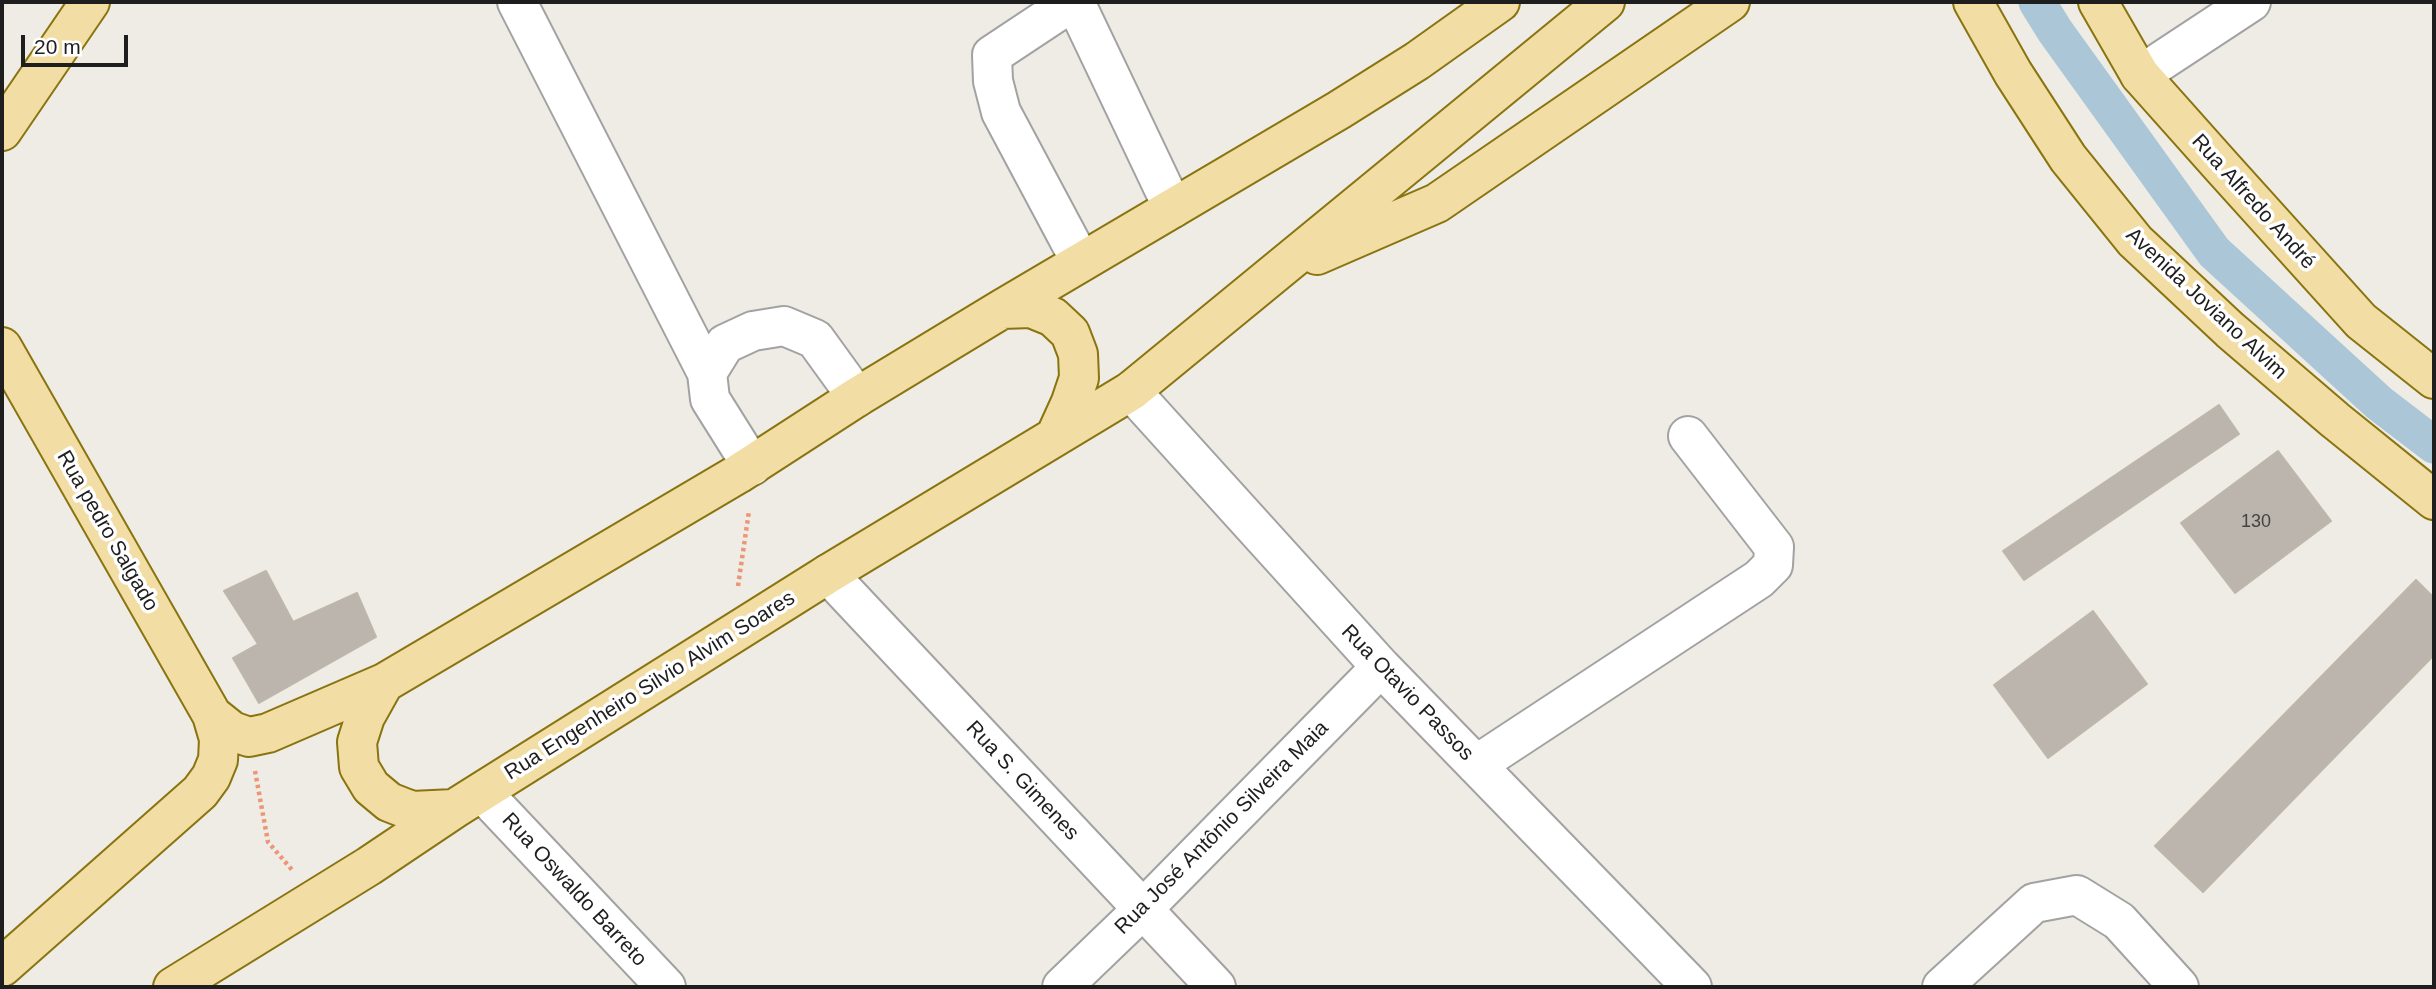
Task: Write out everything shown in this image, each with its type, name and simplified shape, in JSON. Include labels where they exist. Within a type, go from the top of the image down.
[{"type":"main road","points":[[2,131],[90,2]]},
{"type":"main road","points":[[212,715],[232,731],[249,737],[287,726],[384,682],[745,470],[857,397],[1002,309],[1350,103],[1417,61],[1500,2]]},
{"type":"main road","name":"Rua Engenheiro Silvio Alvim Soares","points":[[173,987],[315,900],[828,573],[1131,391],[1605,2]]},
{"type":"main road","points":[[1277,272],[1437,204],[1730,2]]},
{"type":"main road","name":"Avenida Joviano Alvim","points":[[1973,2],[2068,158],[2135,241],[2230,330],[2334,420],[2434,500]]},
{"type":"main road","name":"Rua Alfredo André","points":[[2098,2],[2140,75],[2361,321],[2434,379]]},
{"type":"main road","points":[[1002,309],[1031,307],[1053,317],[1070,333],[1078,354],[1079,377],[1056,435]]},
{"type":"main road","name":"Rua pedro Salgado","points":[[2,347],[212,715]]},
{"type":"main road","points":[[384,682],[365,717],[357,742],[359,767],[371,787],[388,802],[412,811],[468,800]]},
{"type":"main road","points":[[2,967],[200,792],[211,777],[218,760],[219,739],[212,715]]},
{"type":"street","points":[[517,2],[707,373],[710,399],[745,470]]},
{"type":"street","points":[[1081,262],[1002,112],[992,68],[992,55],[1073,2],[1173,208]]},
{"type":"street","points":[[2140,75],[2251,2]]},
{"type":"street","points":[[707,373],[725,344],[752,331],[784,326],[815,340],[857,397]]},
{"type":"street","name":"Rua Otavio Passos","points":[[1131,391],[1381,667],[1692,987]]},
{"type":"street","points":[[1476,765],[1759,579],[1773,565],[1774,547],[1688,436]]},
{"type":"street","name":"Rua S. Gimenes","points":[[828,573],[1216,987]]},
{"type":"street","name":"Rua José Antônio Silveira Maia","points":[[1062,987],[1381,667]]},
{"type":"street","name":"Rua Oswaldo Barreto","points":[[468,800],[666,987]]},
{"type":"street","points":[[1942,987],[2034,903],[2077,895],[2119,921],[2179,987]]},
{"type":"path","points":[[745,470],[751,495],[735,605],[747,625]]},
{"type":"path","points":[[249,737],[268,842],[315,900]]},
{"type":"building","points":[[2219,405],[2239,434],[2024,580],[2003,551]]},
{"type":"building","points":[[2278,451],[2331,521],[2235,593],[2181,523]]},
{"type":"building","points":[[266,571],[293,622],[357,593],[376,637],[259,703],[233,658],[258,644],[224,591]]},
{"type":"building","points":[[2416,580],[2434,598],[2434,655],[2203,892],[2155,846]]},
{"type":"building","points":[[2093,611],[2147,684],[2048,758],[1994,685]]},
{"type":"waterway","points":[[2037,2],[2214,252],[2379,403],[2434,445]]}]
